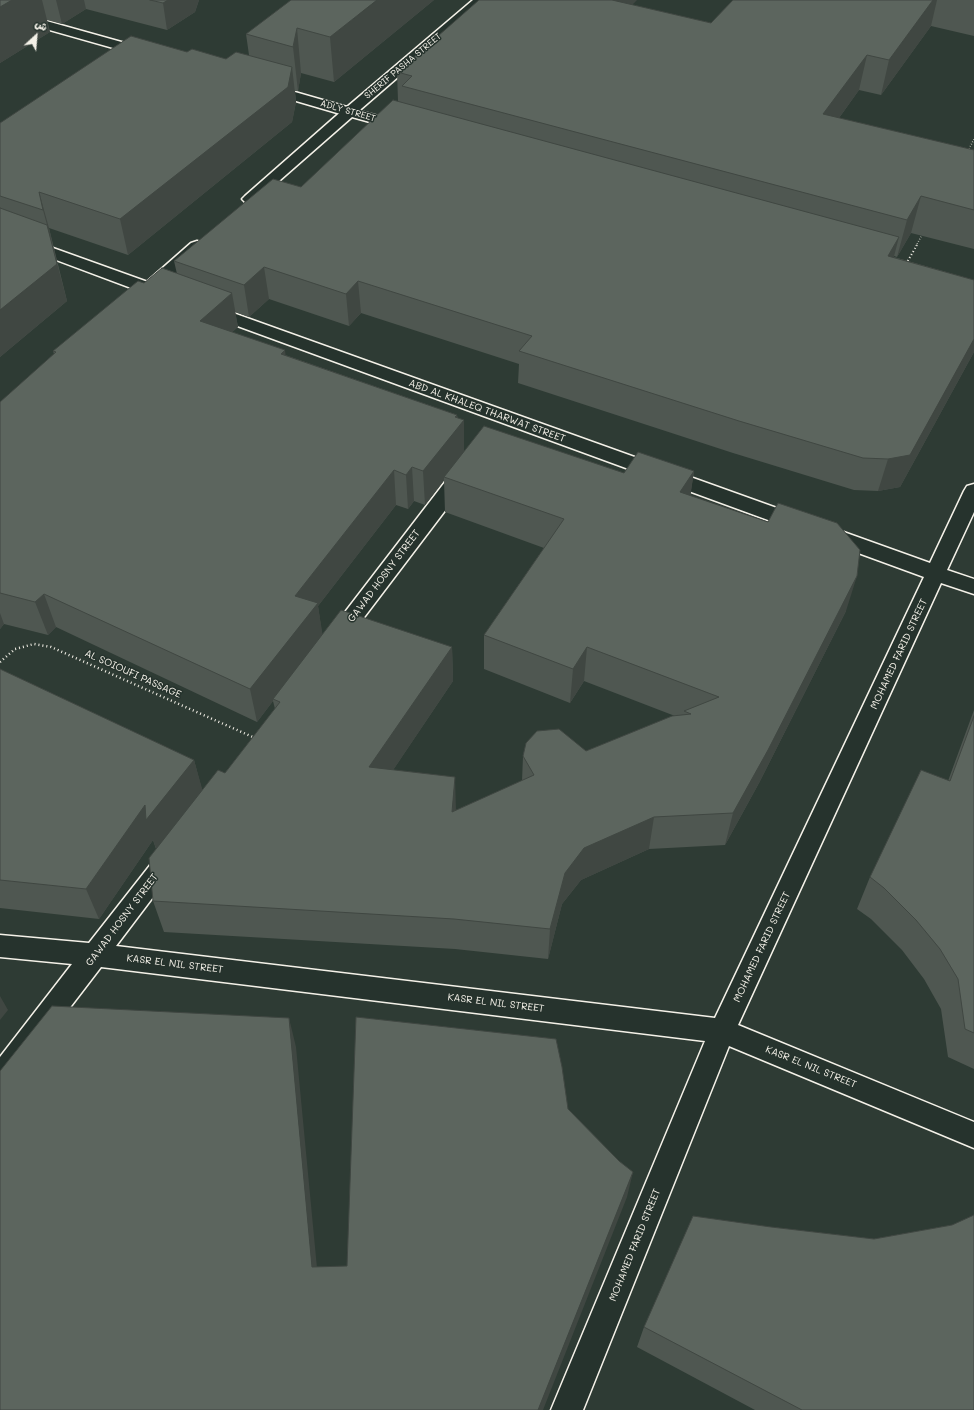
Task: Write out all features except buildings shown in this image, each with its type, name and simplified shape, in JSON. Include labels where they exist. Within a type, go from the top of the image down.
[{"type":"street","name":"SHERIF PASHA STREET","points":[[241,208],[349,112],[481,0]]},
{"type":"street","points":[[0,12],[159,57]]},
{"type":"street","name":"ADLY STREET","points":[[258,86],[418,131]]},
{"type":"street","name":"ABD AL KHALEQ THARWAT STREET","points":[[0,234],[144,293],[187,302],[974,587]]},
{"type":"street","points":[[144,293],[206,238]]},
{"type":"street","points":[[491,436],[506,417]]},
{"type":"street","name":"GAWAD HOSNY STREET","points":[[326,653],[472,461]]},
{"type":"street","name":"MOHAMED FARID STREET","points":[[567,1410],[722,1031],[937,574],[974,492]]},
{"type":"street","name":"GAWAD HOSNY STREET","points":[[0,1078],[96,955],[182,841]]},
{"type":"street","name":"KASR EL NIL STREET","points":[[0,946],[96,955],[722,1031],[974,1134]]},
{"type":"path","points":[[967,153],[974,140]]},
{"type":"path","points":[[905,267],[927,227]]},
{"type":"path","name":"AL SOIOUFI PASSAGE","points":[[0,662],[15,649],[34,644],[51,647],[259,740]]}]
